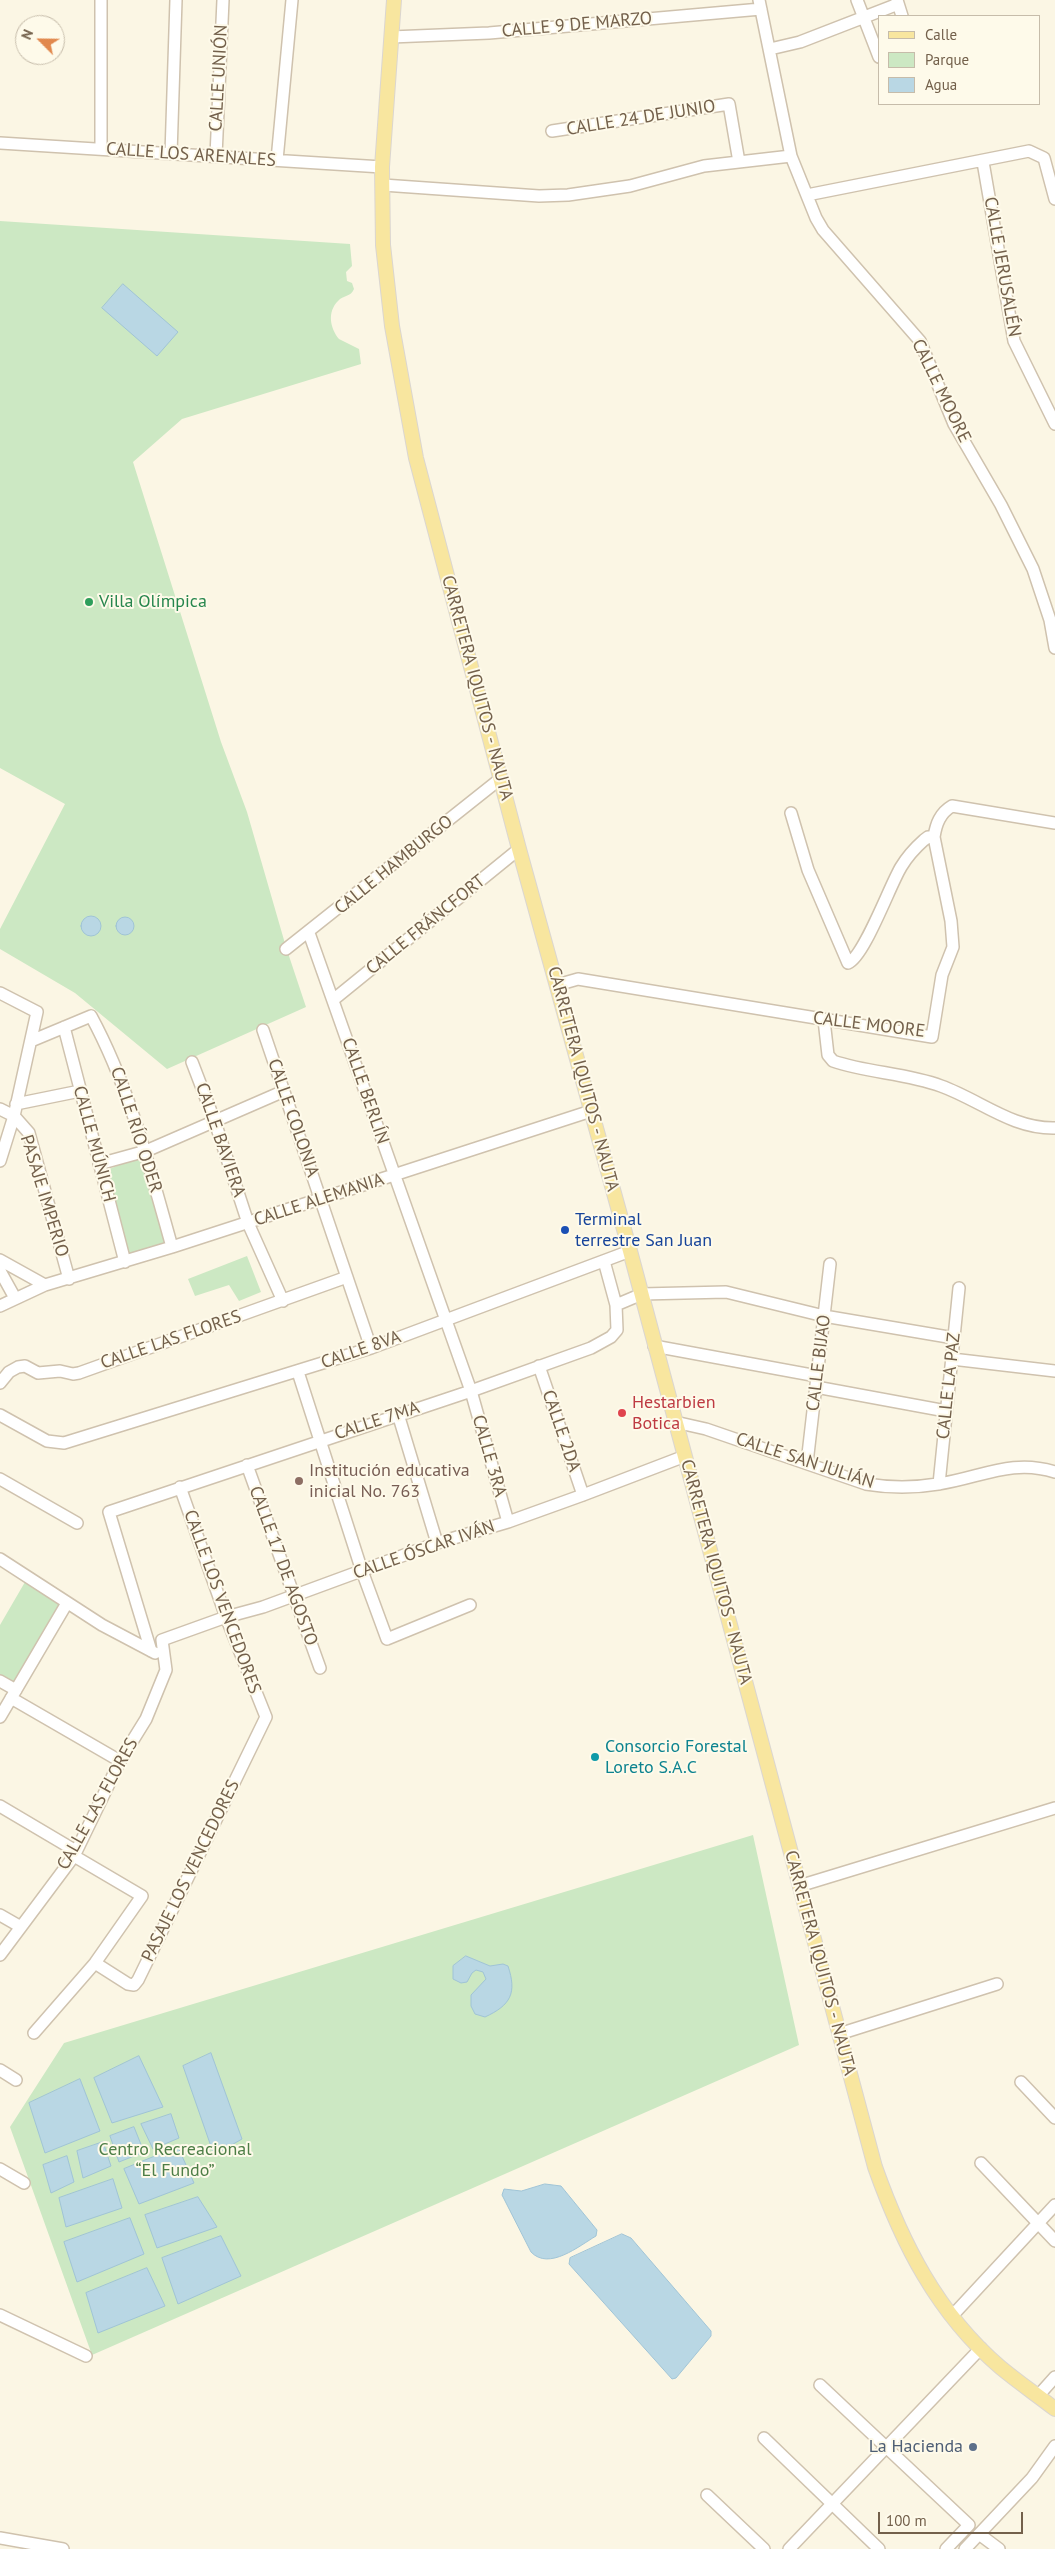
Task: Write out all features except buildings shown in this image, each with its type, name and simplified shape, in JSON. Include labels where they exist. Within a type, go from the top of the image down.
[{"type":"main road","name":"CARRETERA IQUITOS - NAUTA","points":[[394,0],[382,167],[383,245],[392,326],[416,458],[500,779],[642,1294],[654,1346],[874,2167],[894,2220],[914,2259],[952,2316],[1000,2367],[1055,2409]]},
{"type":"street","points":[[101,0],[101,149]]},
{"type":"street","points":[[171,154],[176,0]]},
{"type":"street","name":"CALLE UNIÓN","points":[[216,156],[223,0]]},
{"type":"street","points":[[277,160],[292,0]]},
{"type":"street","points":[[857,0],[878,56]]},
{"type":"street","points":[[770,49],[800,42],[863,18],[898,2],[902,15]]},
{"type":"street","name":"CALLE 9 DE MARZO","points":[[391,37],[489,33],[760,4]]},
{"type":"street","name":"CALLE MOORE","points":[[760,4],[791,156],[806,195],[823,230],[920,341],[954,424],[1001,505],[1033,569],[1050,620],[1055,648]]},
{"type":"street","name":"CALLE 24 DE JUNIO","points":[[552,131],[729,104],[739,162]]},
{"type":"street","name":"CALLE LOS ARENALES","points":[[0,143],[382,167]]},
{"type":"street","points":[[806,195],[983,162],[1014,153],[1029,151],[1044,158],[1055,199]]},
{"type":"street","points":[[382,185],[539,196],[568,194],[630,186],[704,166],[791,156]]},
{"type":"street","name":"CALLE JERUSALÉN","points":[[983,162],[1014,341],[1055,424]]},
{"type":"street","name":"CALLE HAMBURGO","points":[[286,949],[309,933],[500,779]]},
{"type":"street","points":[[791,813],[808,870],[848,963],[858,955],[883,908],[902,866],[919,845],[928,837],[934,837],[936,825],[945,810],[952,806],[1055,823]]},
{"type":"street","name":"CALLE MOORE","points":[[557,985],[578,979],[932,1037],[942,975],[952,946],[951,921],[934,837]]},
{"type":"street","name":"CALLE FRÁNCFORT","points":[[333,1000],[519,849]]},
{"type":"street","name":"CALLE BERLÍN","points":[[309,933],[471,1391]]},
{"type":"street","points":[[0,993],[37,1012],[15,1110],[0,1161]]},
{"type":"street","name":"CALLE RÍO ODER","points":[[64,1027],[91,1016],[109,1049],[146,1151],[172,1247]]},
{"type":"street","points":[[824,1020],[828,1055],[833,1061],[941,1086],[1016,1121],[1038,1128],[1055,1128]]},
{"type":"street","points":[[31,1041],[64,1027]]},
{"type":"street","name":"CALLE MÚNICH","points":[[64,1027],[125,1262]]},
{"type":"street","name":"CALLE COLONIA","points":[[263,1030],[371,1348]]},
{"type":"street","name":"CALLE BAVIERA","points":[[192,1062],[216,1122],[248,1223],[283,1301]]},
{"type":"street","points":[[0,1108],[15,1110],[80,1091]]},
{"type":"street","points":[[99,1164],[146,1151],[284,1091]]},
{"type":"street","name":"PASAJE IMPERIO","points":[[15,1110],[29,1133],[69,1279]]},
{"type":"street","name":"CALLE ALEMANIA","points":[[0,1306],[45,1285],[125,1262],[321,1200],[592,1111]]},
{"type":"street","name":"CALLE 8VA","points":[[0,1415],[56,1444],[64,1443],[371,1348],[630,1251]]},
{"type":"street","points":[[0,1260],[45,1285]]},
{"type":"street","name":"CALLE 7MA","points":[[151,1651],[109,1512],[471,1391],[591,1348],[611,1337],[617,1330],[616,1305],[604,1261]]},
{"type":"street","name":"CALLE BIJAO","points":[[807,1463],[830,1264]]},
{"type":"street","points":[[0,1271],[15,1298]]},
{"type":"street","name":"CALLE LAS FLORES","points":[[0,1383],[9,1372],[18,1367],[26,1366],[38,1374],[60,1371],[73,1374],[79,1373],[347,1277]]},
{"type":"street","name":"CALLE LA PAZ","points":[[939,1484],[959,1288]]},
{"type":"street","points":[[616,1305],[642,1294],[726,1292],[824,1316],[954,1338]]},
{"type":"street","points":[[654,1346],[946,1411]]},
{"type":"street","points":[[952,1359],[1055,1371]]},
{"type":"street","name":"CALLE 2DA","points":[[539,1366],[583,1495]]},
{"type":"street","points":[[298,1372],[362,1571],[387,1639],[470,1605]]},
{"type":"street","name":"CALLE 3RA","points":[[471,1391],[508,1522]]},
{"type":"street","points":[[398,1414],[437,1542]]},
{"type":"street","name":"CALLE SAN JULIÁN","points":[[675,1422],[706,1429],[866,1484],[887,1488],[939,1484],[1010,1467],[1055,1472]]},
{"type":"street","name":"CALLE ÓSCAR IVÁN","points":[[162,1640],[293,1596],[437,1542],[508,1522],[685,1456]]},
{"type":"street","name":"CALLE 17 DE AGOSTO","points":[[247,1465],[320,1668]]},
{"type":"street","points":[[0,1480],[77,1523]]},
{"type":"street","name":"CALLE LOS VENCEDORES","points":[[180,1487],[226,1617],[266,1716]]},
{"type":"street","points":[[0,1559],[102,1625],[165,1659]]},
{"type":"street","points":[[0,1717],[67,1603]]},
{"type":"street","name":"CALLE LAS FLORES","points":[[0,1955],[75,1854],[120,1761],[146,1719],[166,1670],[162,1640]]},
{"type":"street","points":[[0,1681],[14,1694],[120,1761]]},
{"type":"street","name":"PASAJE LOS VENCEDORES","points":[[95,1963],[128,1984],[134,1985],[138,1980],[266,1716]]},
{"type":"street","points":[[799,1886],[1055,1808]]},
{"type":"street","points":[[1,1809],[142,1896],[95,1963],[34,2033]]},
{"type":"street","points":[[0,1915],[20,1928]]},
{"type":"street","points":[[839,2034],[997,1984]]},
{"type":"street","points":[[0,2070],[16,2080]]},
{"type":"street","points":[[1021,2082],[1055,2118]]},
{"type":"street","points":[[981,2163],[1055,2241]]},
{"type":"street","points":[[0,2169],[24,2183]]},
{"type":"street","points":[[952,2316],[1055,2205]]},
{"type":"street","points":[[0,2315],[86,2356]]},
{"type":"street","points":[[789,2549],[981,2348]]},
{"type":"street","points":[[1038,2396],[1055,2376]]},
{"type":"street","points":[[820,2385],[969,2525],[946,2549]]},
{"type":"street","points":[[764,2438],[879,2549]]},
{"type":"street","points":[[965,2549],[1032,2478],[1055,2446]]},
{"type":"street","points":[[707,2495],[764,2549]]},
{"type":"street","points":[[979,2534],[999,2549]]},
{"type":"street","points":[[0,2538],[63,2549]]},
{"type":"green space","name":"Villa Olímpica","points":[[0,221],[350,244],[352,266],[346,272],[347,281],[352,283],[354,289],[335,305],[332,310],[331,320],[333,330],[339,339],[359,349],[361,364],[182,419],[133,462],[221,742],[247,812],[286,947],[306,1007],[167,1069],[75,993],[0,949],[0,929],[65,804],[0,768]]},
{"type":"green space","points":[[146,1154],[171,1249],[126,1263],[102,1172]]},
{"type":"green space","points":[[247,1256],[261,1292],[239,1301],[229,1285],[195,1296],[188,1279]]},
{"type":"green space","points":[[25,1582],[61,1605],[15,1683],[0,1674],[0,1625]]},
{"type":"green space","name":"Centro Recreacional “El Fundo”","points":[[753,1835],[799,2045],[92,2355],[10,2127],[64,2043]]},
{"type":"water","points":[[123,284],[178,332],[157,356],[102,308]]},
{"type":"water","points":[[87,916],[95,916],[101,922],[101,930],[95,936],[87,936],[81,930],[81,922]]},
{"type":"water","points":[[125,917],[131,920],[134,926],[131,932],[125,935],[119,932],[116,926],[119,920]]},
{"type":"water","points":[[466,1956],[490,1966],[503,1964],[508,1966],[511,1975],[512,1991],[510,1997],[501,2008],[485,2017],[475,2014],[471,2006],[471,1995],[486,1979],[483,1972],[476,1970],[467,1982],[461,1983],[453,1979],[453,1966]]},
{"type":"water","points":[[211,2053],[242,2139],[214,2155],[183,2066]]},
{"type":"water","points":[[139,2056],[163,2107],[112,2123],[94,2078]]},
{"type":"water","points":[[80,2079],[100,2131],[45,2153],[29,2103]]},
{"type":"water","points":[[171,2114],[179,2138],[153,2149],[141,2124]]},
{"type":"water","points":[[134,2127],[144,2152],[119,2162],[110,2136]]},
{"type":"water","points":[[103,2142],[111,2166],[83,2178],[77,2151]]},
{"type":"water","points":[[178,2147],[194,2183],[139,2204],[124,2169]]},
{"type":"water","points":[[67,2156],[74,2182],[51,2193],[43,2165]]},
{"type":"water","points":[[113,2179],[122,2208],[66,2227],[59,2198]]},
{"type":"water","points":[[545,2184],[561,2186],[597,2230],[596,2236],[573,2250],[555,2258],[546,2259],[538,2257],[531,2252],[502,2195],[504,2189],[521,2191]]},
{"type":"water","points":[[198,2197],[217,2227],[157,2248],[145,2215]]},
{"type":"water","points":[[130,2218],[144,2254],[77,2282],[64,2242]]},
{"type":"water","points":[[622,2234],[631,2238],[711,2331],[711,2336],[676,2378],[672,2379],[569,2264],[570,2258]]},
{"type":"water","points":[[221,2236],[241,2276],[178,2304],[162,2258]]},
{"type":"water","points":[[147,2268],[165,2306],[98,2333],[86,2293]]},
{"type":"place","name":"Villa Olímpica","points":[[89,602]]},
{"type":"place","name":"Terminal terrestre San Juan","points":[[565,1230]]},
{"type":"place","name":"Hestarbien Botica","points":[[622,1413]]},
{"type":"place","name":"Institución educativa inicial No. 763","points":[[299,1481]]},
{"type":"place","name":"Consorcio Forestal Loreto S.A.C","points":[[595,1757]]},
{"type":"place","name":"La Hacienda","points":[[973,2447]]}]
